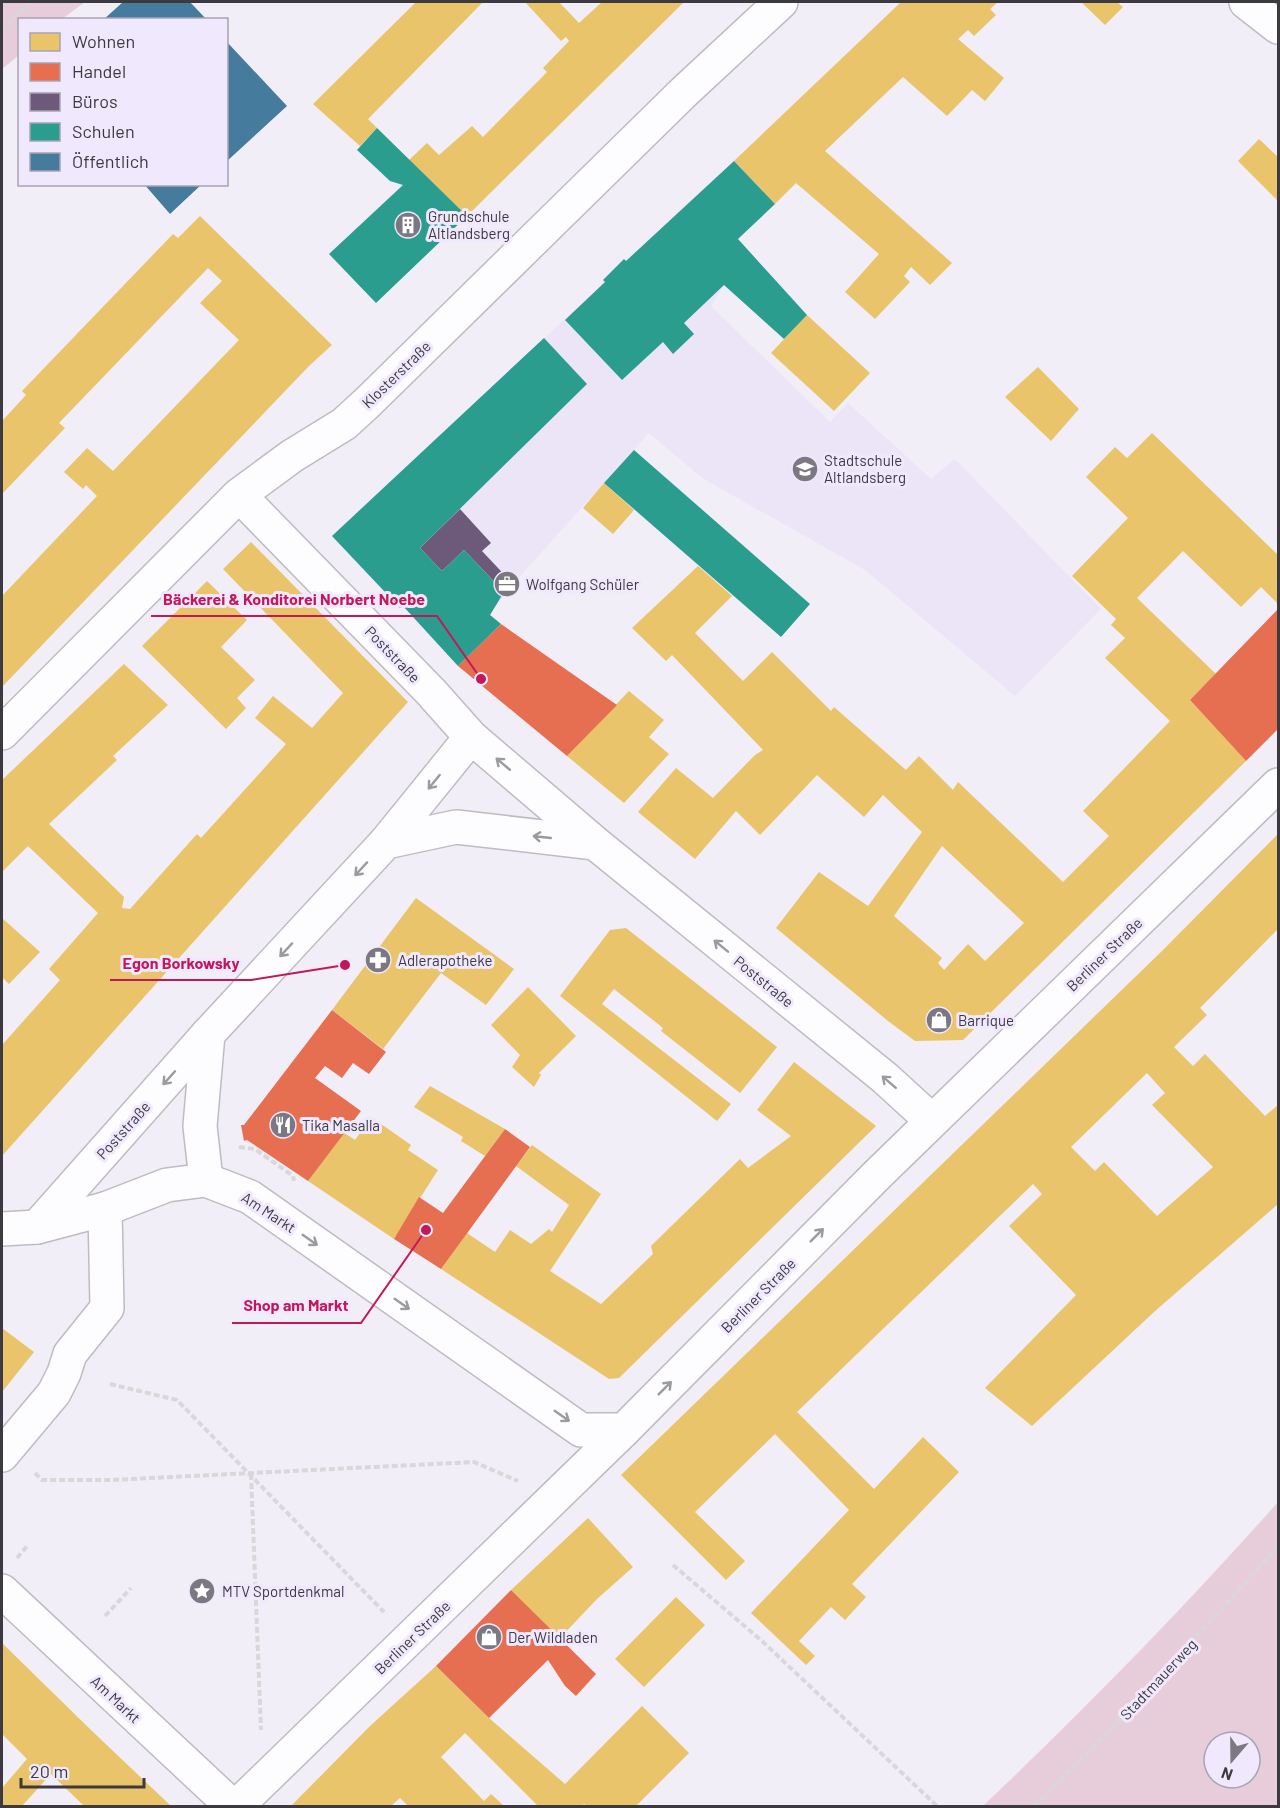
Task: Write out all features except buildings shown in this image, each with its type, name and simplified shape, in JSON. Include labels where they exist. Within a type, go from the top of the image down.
[{"type":"street","name":"Klosterstraße","points":[[2,733],[239,495],[292,456],[344,424],[367,404],[684,92],[781,2]]},
{"type":"street","points":[[1246,2],[1278,27]]},
{"type":"street","name":"Poststraße","points":[[239,495],[471,737],[595,843],[885,1078],[932,1121]]},
{"type":"street","name":"Poststraße","points":[[37,1227],[208,1034],[386,842],[471,737]]},
{"type":"street","name":"Berliner Straße","points":[[237,1806],[624,1430],[932,1121],[1278,785]]},
{"type":"street","points":[[386,842],[456,827],[595,843]]},
{"type":"street","points":[[206,1180],[200,1126],[208,1034]]},
{"type":"street","name":"Am Markt","points":[[2,1229],[37,1227],[105,1209],[167,1185],[206,1180],[250,1197],[581,1430],[624,1430]]},
{"type":"street","points":[[2,1455],[54,1393],[70,1354],[108,1308],[105,1209]]},
{"type":"street","name":"Am Markt","points":[[2,1591],[232,1806]]},
{"type":"path","points":[[2,31],[30,2]]},
{"type":"path","points":[[236,1146],[255,1149],[293,1176]]},
{"type":"path","points":[[110,1384],[177,1400],[251,1473],[409,1639]]},
{"type":"path","points":[[33,1472],[42,1480],[111,1480],[474,1462],[522,1483]]},
{"type":"path","points":[[251,1473],[261,1731]]},
{"type":"path","name":"Stadtmauerweg","points":[[1034,1806],[1110,1731],[1278,1547]]},
{"type":"path","points":[[673,1565],[762,1641],[937,1806]]},
{"type":"path","points":[[105,1616],[131,1588]]},
{"type":"shaded area","points":[[2,2],[85,2],[63,18],[18,18],[18,56],[2,69]]},
{"type":"shaded area","name":"Stadtschule Altlandsberg","points":[[667,224],[724,285],[711,306],[830,422],[848,403],[931,479],[955,459],[1101,609],[1015,696],[865,570],[702,478],[649,433],[513,584],[490,614],[501,624],[458,666],[403,606],[400,608],[332,536]]},
{"type":"shaded area","points":[[1278,1502],[1278,1806],[983,1806],[1134,1657]]},
{"type":"place","name":"Grundschule Altlandsberg","points":[[408,225]]},
{"type":"place","name":"Stadtschule Altlandsberg","points":[[805,469]]},
{"type":"place","name":"Wolfgang Schüler","points":[[507,584]]},
{"type":"place","name":"Bäckerei & Konditorei Norbert Noebe","points":[[481,679]]},
{"type":"place","name":"Adlerapotheke","points":[[378,960]]},
{"type":"place","name":"Egon Borkowsky","points":[[345,965]]},
{"type":"place","name":"Barrique","points":[[939,1020]]},
{"type":"place","name":"Tika Masalla","points":[[283,1125]]},
{"type":"place","name":"Shop am Markt","points":[[426,1230]]},
{"type":"place","name":"MTV Sportdenkmal","points":[[202,1591]]},
{"type":"place","name":"Der Wildladen","points":[[489,1637]]}]
